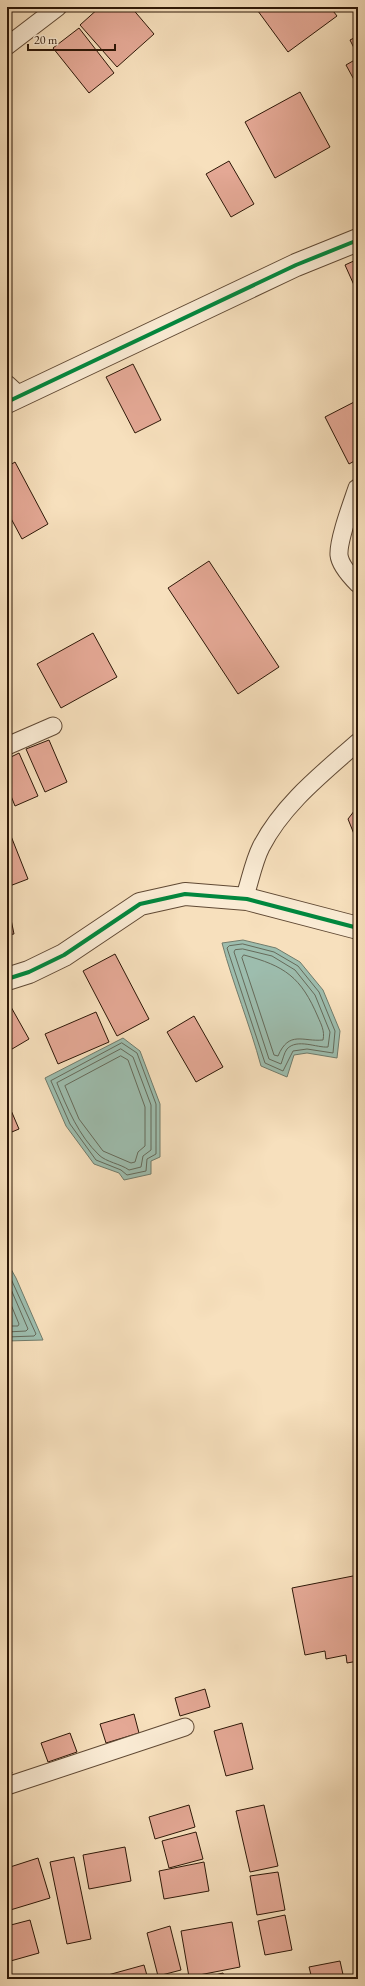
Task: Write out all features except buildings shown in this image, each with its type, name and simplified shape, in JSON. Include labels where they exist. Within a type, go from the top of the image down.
[{"type":"street","points":[[11,393],[296,265],[358,240]]},
{"type":"street","points":[[7,979],[29,972],[64,955],[140,904],[185,894],[244,899],[358,928]]},
{"type":"lane","points":[[7,46],[58,7]]},
{"type":"lane","points":[[357,488],[345,524],[339,556],[349,575],[358,584]]},
{"type":"lane","points":[[7,746],[53,726]]},
{"type":"lane","points":[[244,899],[261,847],[280,818],[308,786],[358,742]]},
{"type":"lane","points":[[7,1786],[185,1727]]},
{"type":"water","points":[[243,940],[276,948],[300,962],[323,990],[340,1031],[337,1058],[307,1053],[294,1055],[287,1077],[261,1066],[222,943]]},
{"type":"water","points":[[123,1038],[140,1051],[160,1104],[160,1157],[151,1161],[151,1174],[124,1180],[119,1173],[94,1164],[66,1126],[45,1078]]},
{"type":"water","points":[[7,1262],[16,1278],[43,1340],[7,1341]]},
{"type":"cycle path","points":[[7,402],[296,265],[358,240]]},
{"type":"cycle path","points":[[7,979],[29,972],[64,955],[140,904],[185,894],[247,899],[358,928]]}]
